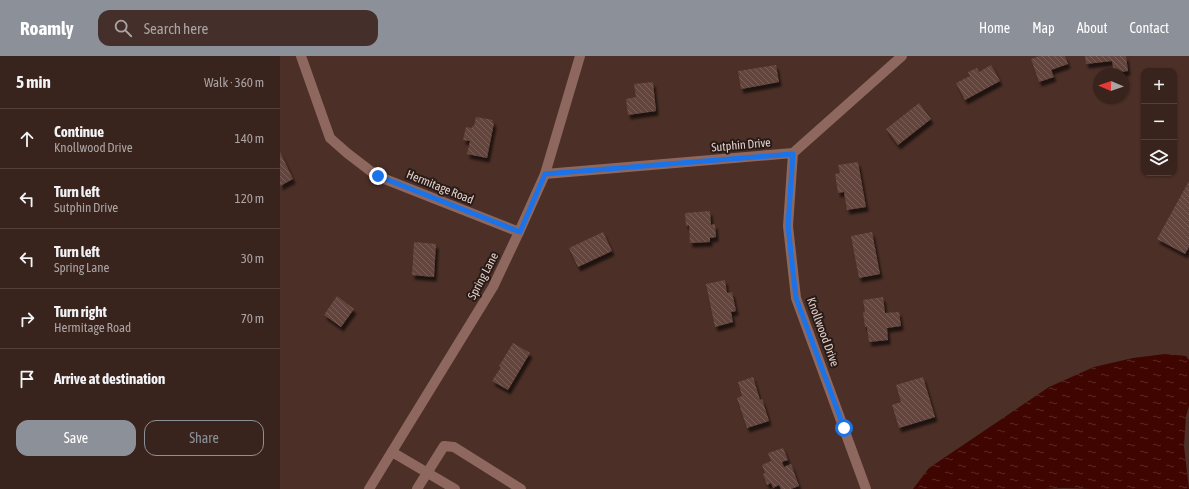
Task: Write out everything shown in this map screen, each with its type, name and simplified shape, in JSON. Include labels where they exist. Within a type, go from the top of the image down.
[{"type":"street","name":"Hermitage Road","points":[[301,56],[330,138],[348,153],[378,176],[520,232]]},
{"type":"street","name":"Spring Lane","points":[[369,489],[493,287],[520,232],[545,174],[580,56]]},
{"type":"street","points":[[793,154],[902,56]]},
{"type":"street","name":"Sutphin Drive","points":[[545,174],[793,154]]},
{"type":"street","name":"Knollwood Drive","points":[[793,154],[788,226],[796,298],[866,489]]},
{"type":"street","points":[[417,489],[444,446],[454,447],[521,489]]},
{"type":"street","points":[[392,452],[455,489]]},
{"type":"water","points":[[1165,354],[1186,356],[1189,360],[1189,406],[1186,416],[1184,446],[1189,489],[913,489],[929,468],[1049,387],[1094,367],[1133,358]]},
{"type":"building","points":[[1039,56],[1065,56],[1068,64],[1051,70],[1054,77],[1039,82],[1031,59]]},
{"type":"building","points":[[1085,56],[1126,56],[1128,68],[1113,68],[1112,61],[1086,64]]},
{"type":"building","points":[[776,65],[779,82],[741,89],[738,71]]},
{"type":"building","points":[[991,65],[1000,81],[965,100],[956,83],[970,76],[968,72],[977,68],[979,72]]},
{"type":"building","points":[[653,82],[656,111],[628,115],[626,99],[636,97],[634,84]]},
{"type":"building","points":[[919,103],[931,119],[898,145],[886,129]]},
{"type":"building","points":[[476,117],[493,120],[492,122],[494,123],[487,158],[467,154],[470,141],[463,140],[466,127],[472,128],[472,126],[474,126]]},
{"type":"building","points":[[280,152],[293,179],[280,186]]},
{"type":"building","points":[[858,162],[866,207],[847,210],[844,192],[838,193],[835,174],[840,173],[838,165]]},
{"type":"building","points":[[1189,181],[1189,247],[1185,254],[1157,239]]},
{"type":"building","points":[[710,211],[711,225],[715,224],[716,237],[710,238],[710,242],[690,243],[689,225],[686,226],[685,213]]},
{"type":"building","points":[[603,232],[612,251],[578,267],[569,248]]},
{"type":"building","points":[[872,232],[880,274],[859,278],[851,236]]},
{"type":"building","points":[[414,242],[436,244],[434,277],[412,275]]},
{"type":"building","points":[[725,280],[727,293],[732,292],[736,311],[731,312],[733,322],[715,327],[706,284]]},
{"type":"building","points":[[337,296],[354,309],[341,327],[324,315]]},
{"type":"building","points":[[883,297],[885,313],[899,312],[901,326],[887,328],[888,340],[869,342],[867,327],[865,327],[863,300]]},
{"type":"building","points":[[513,343],[530,353],[508,390],[492,381]]},
{"type":"building","points":[[753,377],[760,400],[762,399],[769,421],[747,428],[737,398],[742,396],[738,382]]},
{"type":"building","points":[[923,377],[935,417],[899,428],[892,405],[901,402],[896,385]]},
{"type":"building","points":[[783,448],[788,460],[782,462],[784,467],[791,464],[799,486],[791,489],[781,489],[779,485],[773,488],[771,483],[767,485],[763,474],[765,473],[762,465],[771,461],[768,453]]},
{"type":"route","points":[[378,176],[520,232],[545,174],[793,154],[788,226],[796,298],[844,428]]}]
